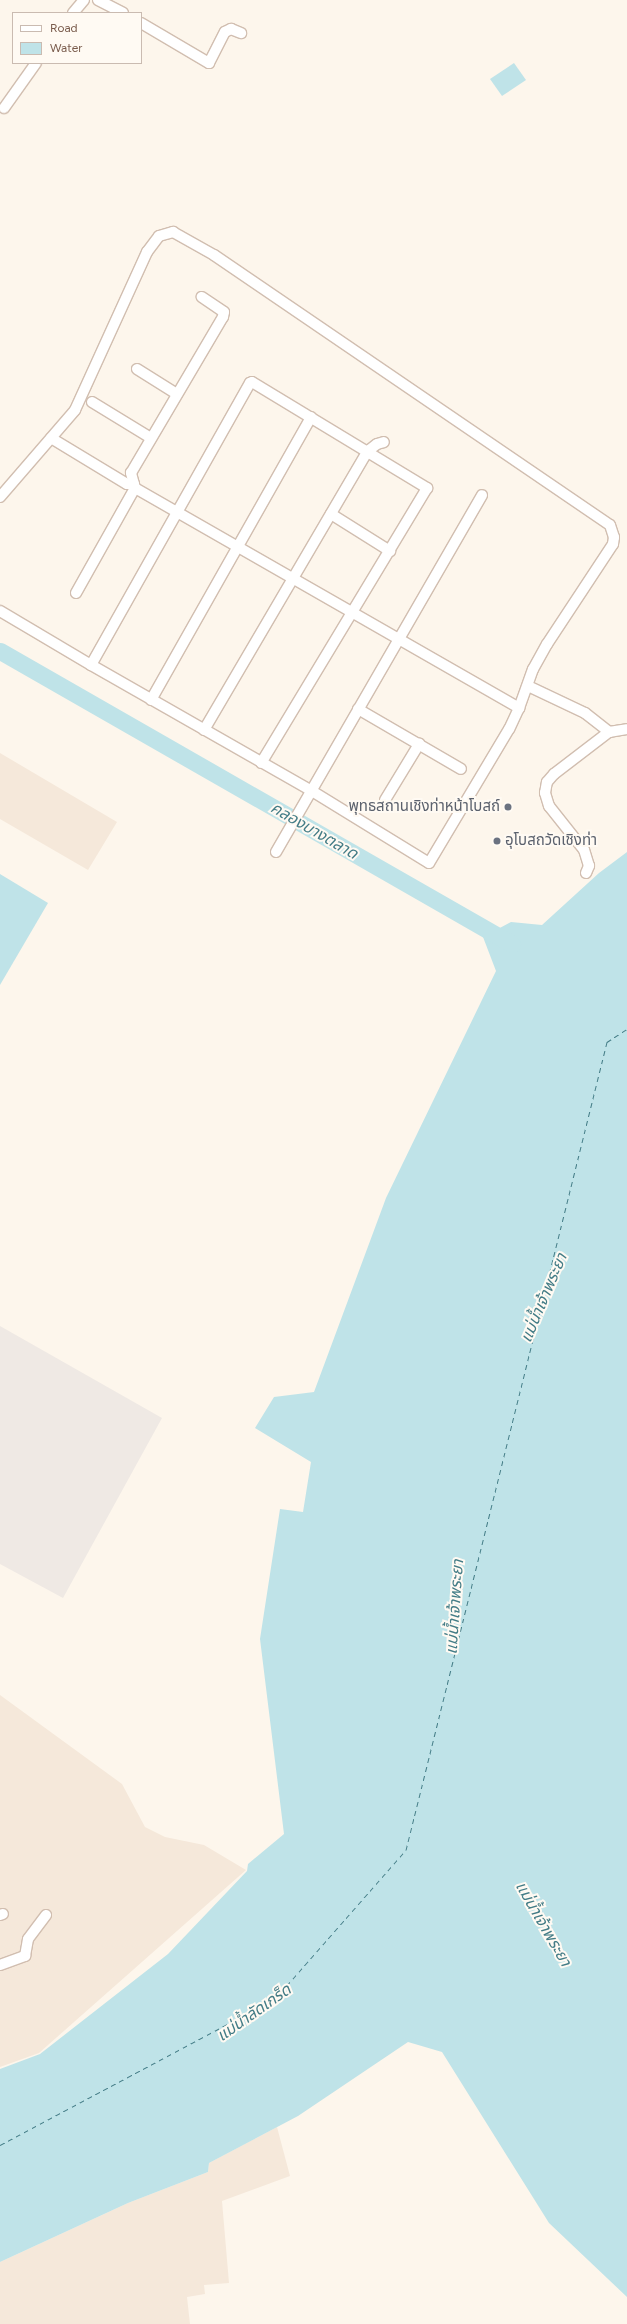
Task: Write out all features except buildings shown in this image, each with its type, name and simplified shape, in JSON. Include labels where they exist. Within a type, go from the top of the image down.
[{"type":"street","points":[[74,12],[84,0]]},
{"type":"street","points":[[98,0],[122,12]]},
{"type":"street","points":[[142,24],[209,63],[226,32],[231,29],[241,33]]},
{"type":"street","points":[[1,108],[35,64]]},
{"type":"street","points":[[0,497],[75,410],[147,252],[159,236],[173,232],[214,255],[610,525],[614,537],[613,544],[547,644],[533,669],[519,708],[496,752],[429,863],[312,791],[91,666],[0,611]]},
{"type":"street","points":[[76,593],[134,486],[131,473],[224,314],[202,297]]},
{"type":"street","points":[[138,369],[177,394]]},
{"type":"street","points":[[91,666],[251,382],[368,451],[427,488],[261,762]]},
{"type":"street","points":[[92,402],[151,438]]},
{"type":"street","points":[[151,700],[311,417]]},
{"type":"street","points":[[51,438],[127,484],[134,486],[398,640],[519,708]]},
{"type":"street","points":[[204,730],[368,451],[377,444],[384,442]]},
{"type":"street","points":[[276,852],[482,495]]},
{"type":"street","points":[[331,514],[390,551]]},
{"type":"street","points":[[528,686],[586,713],[609,732]]},
{"type":"street","points":[[358,709],[461,769]]},
{"type":"street","points":[[586,873],[589,866],[584,850],[549,806],[545,793],[547,782],[554,774],[609,732],[627,729]]},
{"type":"street","points":[[385,800],[419,744]]},
{"type":"street","points":[[0,1965],[25,1956],[27,1942],[46,1914]]},
{"type":"shaded area","points":[[0,753],[117,822],[88,870],[0,819]]},
{"type":"shaded area","points":[[0,1326],[162,1418],[63,1598],[0,1564]]},
{"type":"shaded area","points":[[0,1695],[122,1784],[145,1827],[165,1837],[204,1845],[246,1870],[39,2053],[0,2067]]},
{"type":"shaded area","points":[[277,2127],[290,2176],[222,2201],[229,2283],[204,2285],[205,2294],[187,2297],[190,2324],[0,2324],[0,2262],[128,2203],[208,2172],[209,2163]]},
{"type":"water","points":[[514,63],[526,80],[502,96],[490,79]]},
{"type":"water","points":[[627,852],[627,2297],[549,2223],[442,2052],[408,2042],[298,2116],[209,2163],[208,2172],[128,2203],[0,2262],[0,2069],[40,2054],[168,1954],[247,1871],[248,1864],[284,1834],[260,1639],[280,1509],[303,1512],[311,1462],[255,1428],[274,1397],[314,1392],[386,1198],[496,971],[483,937],[511,922],[542,925],[599,873]]},
{"type":"water","points":[[0,874],[48,903],[0,985]]},
{"type":"waterway","name":"คลองบางตลาด","points":[[0,651],[512,944]]},
{"type":"ferry route","points":[[0,2145],[275,1999],[406,1850],[607,1042],[627,1029]]},
{"type":"place","name":"พุทธสถานเชิงท่าหน้าโบสถ์","points":[[508,807]]},
{"type":"place","name":"อุโบสถวัดเชิงท่า","points":[[497,841]]},
{"type":"water label","name":"แม่น้ำเจ้าพระยา","points":[[544,1298]]},
{"type":"water label","name":"แม่น้ำเจ้าพระยา","points":[[455,1607]]},
{"type":"water label","name":"แม่น้ำเจ้าพระยา","points":[[543,1924]]},
{"type":"water label","name":"แม่น้ำลัดเกร็ด","points":[[254,2013]]}]
